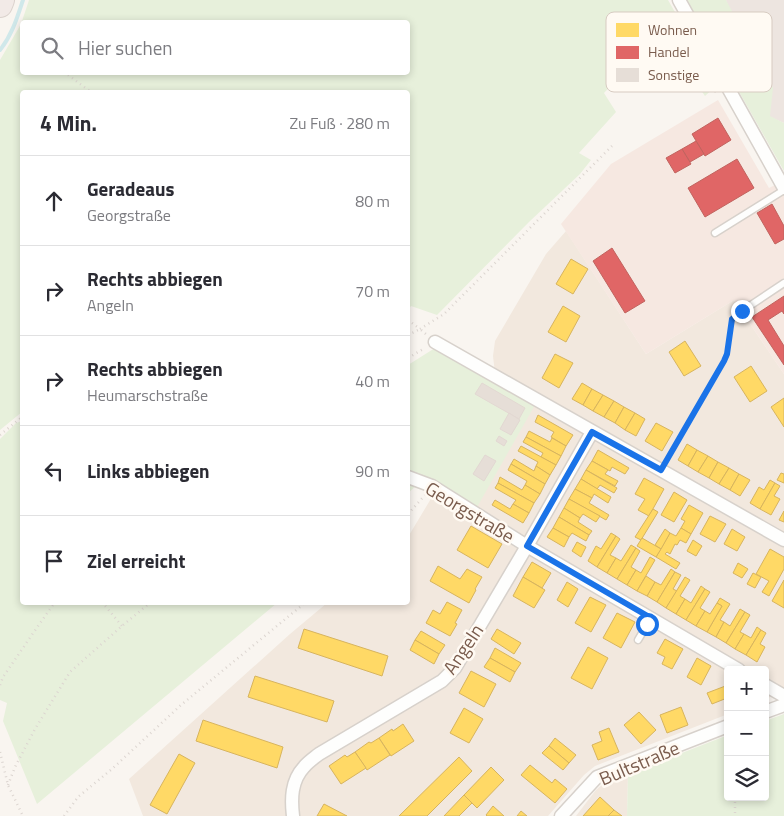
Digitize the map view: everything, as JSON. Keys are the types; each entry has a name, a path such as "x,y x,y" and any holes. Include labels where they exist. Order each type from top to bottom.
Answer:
{"highway":[{"path":"0,4 2,0"}],"street":[{"path":"679,0 686,12"},
{"path":"731,92 784,189"},
{"path":"436,342 784,540"},
{"name":"Angeln","path":"293,816 291,798 295,781 303,767 319,754 442,681 454,668 592,432"},
{"name":"Georgstraße","path":"410,478 432,486 527,546 732,666"},
{"path":"769,687 784,696"},
{"path":"768,711 784,705"},
{"name":"Bultstraße","path":"561,816 596,776 724,728"}],"lane":[{"path":"715,233 784,189"},
{"path":"742,311 784,283"},
{"path":"638,640 651,618"}],"path":[{"path":"68,75 88,90"},
{"path":"714,92 733,96"},
{"path":"410,334 444,314 612,146"},
{"path":"661,470 724,361 727,354 732,319 742,311"},
{"path":"410,322 436,342 410,357"},
{"path":"0,436 20,419"},
{"path":"410,512 432,486"},
{"path":"0,686 3,677 54,605"},
{"path":"104,605 122,626"},
{"path":"8,785 35,729 70,672 147,605"},
{"path":"64,816 78,797 181,705 302,605"},
{"path":"0,752 8,785 23,816"},
{"path":"735,801 735,816"}],"shaded area":[{"path":"726,0 784,0 784,123 770,117 761,92 772,92 772,12 731,12"},
{"path":"718,100 769,188 777,184 784,194 784,374 734,300 646,354 561,224 611,164"},
{"path":"566,231 646,354 734,300 784,374 784,692 769,698 769,666 724,666 724,716 595,766 584,775 548,816 143,816 129,779 325,605 410,605 410,534 496,382 493,356 495,341 546,254"},
{"path":"628,774 627,816 576,816 603,784"}],"green space":[{"path":"29,0 668,0 675,12 606,12 606,91 604,93 616,112 579,153 591,160 580,174 529,222 437,315 411,306 410,307 410,90 20,90 20,414 0,430 0,60 20,26 20,75 410,75 410,20 22,20"},
{"path":"687,0 726,0 732,12 694,12"},
{"path":"772,86 773,88 770,116 784,123 784,171 739,92 772,92"},
{"path":"435,348 535,405 476,509 424,479 410,491 410,364"},
{"path":"20,422 20,605 275,605 37,804 3,721 7,703 0,700 0,439 16,423"},
{"path":"784,714 784,816 627,816 628,774 724,737 724,801 769,801 769,720"}],"building: Wohnen":[{"path":"571,259 588,269 573,294 556,284"},
{"path":"563,306 580,316 566,342 548,332"},
{"path":"685,341 701,366 684,376 669,352"},
{"path":"555,354 573,363 559,388 542,378"},
{"path":"751,366 767,391 750,402 734,377"},
{"path":"582,383 592,389 583,405 572,399"},
{"path":"592,389 603,395 593,411 583,405"},
{"path":"603,395 614,401 604,417 593,411"},
{"path":"784,398 784,427 771,407"},
{"path":"614,401 624,407 615,423 604,417"},
{"path":"624,407 635,413 625,430 615,423"},
{"path":"635,413 645,419 636,436 625,430"},
{"path":"538,415 573,435 566,446 551,437 554,432 535,422"},
{"path":"656,423 673,432 662,451 645,441"},
{"path":"529,431 550,442 552,438 566,446 561,456 526,437"},
{"path":"526,437 561,456 556,465 541,457 543,453 523,442"},
{"path":"687,444 697,450 688,466 678,460"},
{"path":"521,446 556,465 550,475 536,466 538,462 518,451"},
{"path":"598,450 629,468 625,474 612,467 610,471 592,461"},
{"path":"697,450 708,456 698,472 688,466"},
{"path":"708,456 718,462 709,478 698,472"},
{"path":"514,459 534,471 536,466 550,475 545,484 511,464"},
{"path":"592,461 608,470 605,474 618,481 615,486 586,470"},
{"path":"718,462 729,468 719,484 709,478"},
{"path":"511,464 545,484 540,494 525,485 527,481 508,470"},
{"path":"729,468 739,474 730,490 719,484"},
{"path":"586,470 617,488 614,493 600,485 597,489 581,479"},
{"path":"781,473 784,474 784,483 777,480"},
{"path":"739,474 750,480 740,496 730,490"},
{"path":"500,477 522,490 525,485 540,494 534,503 498,483"},
{"path":"644,478 664,489 649,516 638,510 645,499 635,494"},
{"path":"581,479 611,497 608,503 594,494 592,498 575,489"},
{"path":"770,480 775,483 760,509 750,503 759,487 764,490"},
{"path":"498,483 534,503 529,513 513,504 516,500 495,488"},
{"path":"775,483 780,486 774,496 780,499 771,515 760,509"},
{"path":"575,489 592,498 589,503 609,515 606,520 569,499"},
{"path":"674,492 687,500 674,522 661,515"},
{"path":"569,499 600,516 596,522 583,514 580,518 564,508"},
{"path":"495,500 510,509 513,504 529,513 523,523 492,505"},
{"path":"689,505 703,513 691,534 681,528 685,521 681,519"},
{"path":"564,508 580,518 578,522 592,531 589,535 559,517"},
{"path":"653,509 658,512 641,540 635,537"},
{"path":"784,511 784,522 779,520"},
{"path":"710,516 726,524 715,542 700,534"},
{"path":"559,517 589,535 586,541 572,533 569,537 553,528"},
{"path":"471,526 502,544 488,568 457,550"},
{"path":"553,528 569,537 564,547 547,537"},
{"path":"681,528 691,534 686,543 680,540 677,545 675,544 670,554 667,552 665,554 680,563 676,569 656,557 670,533 676,536"},
{"path":"665,529 670,533 661,549 655,545"},
{"path":"732,529 745,537 737,551 724,544"},
{"path":"611,533 616,536 597,567 588,561 596,546 601,549"},
{"path":"616,536 620,539 610,555 616,558 607,573 597,567"},
{"path":"642,538 661,549 656,557 637,546"},
{"path":"693,540 702,546 696,556 687,551"},
{"path":"577,542 586,547 581,557 572,551"},
{"path":"631,545 636,548 617,579 607,573 616,558 621,561"},
{"path":"636,548 640,551 631,567 636,570 627,585 617,579"},
{"path":"770,549 784,557 784,569 769,596 762,592 769,581 756,574"},
{"path":"650,557 655,560 637,591 627,585 636,570 641,573"},
{"path":"532,562 551,573 542,588 523,577"},
{"path":"738,563 748,569 742,578 733,573"},
{"path":"438,566 460,579 467,569 482,577 469,603 430,581"},
{"path":"671,569 675,572 657,602 647,596 655,582 661,585"},
{"path":"675,572 681,575 673,589 677,591 666,608 657,602"},
{"path":"753,573 761,577 755,588 747,584"},
{"path":"646,576 655,582 647,596 637,591"},
{"path":"523,577 545,590 534,608 513,596"},
{"path":"685,577 690,580 680,596 685,599 676,614 666,608"},
{"path":"784,580 784,608 772,601"},
{"path":"567,582 578,589 568,607 557,600"},
{"path":"701,586 705,589 686,620 676,614 685,599 691,603"},
{"path":"705,589 710,592 700,608 705,611 696,626 686,620"},
{"path":"590,597 606,605 591,632 575,623"},
{"path":"720,598 730,604 720,620 724,622 716,637 707,632 722,606 717,603"},
{"path":"447,602 462,610 450,636 426,623 433,610 440,614"},
{"path":"717,603 722,606 707,632 696,626 705,611 710,614"},
{"path":"740,609 745,612 726,643 716,637 724,622 730,626"},
{"path":"745,612 750,615 740,632 744,634 735,649 726,643"},
{"path":"617,613 635,622 621,648 603,638"},
{"path":"757,627 761,630 746,655 735,649 744,634 751,638"},
{"path":"304,629 388,656 382,676 298,648"},
{"path":"497,629 521,643 514,654 491,639"},
{"path":"761,630 766,633 760,644 765,647 757,662 746,655"},
{"path":"421,631 445,645 439,654 415,640"},
{"path":"665,639 683,649 672,669 662,664 665,657 657,653"},
{"path":"415,640 439,654 434,664 410,650"},
{"path":"588,647 608,658 592,689 571,678"},
{"path":"495,648 521,663 515,672 490,658"},
{"path":"490,658 515,672 510,682 484,667"},
{"path":"697,658 711,666 701,685 687,677"},
{"path":"471,671 496,684 484,707 459,693"},
{"path":"255,676 334,701 327,722 248,697"},
{"path":"724,687 724,699 712,704 707,693"},
{"path":"681,707 688,725 667,733 660,715"},
{"path":"464,708 483,719 469,743 450,733"},
{"path":"639,712 656,730 641,744 624,725"},
{"path":"203,720 283,747 277,768 196,741"},
{"path":"403,724 414,741 391,756 379,738"},
{"path":"609,728 619,752 598,760 592,745 602,741 599,732"},
{"path":"379,738 390,755 367,770 355,752 369,742 371,743"},
{"path":"555,738 576,755 569,763 549,746"},
{"path":"549,746 569,763 563,770 542,753"},
{"path":"355,752 366,768 341,784 329,766 345,755 347,757"},
{"path":"179,754 195,763 167,814 150,805"},
{"path":"459,757 472,771 427,816 399,816"},
{"path":"530,765 552,783 555,779 567,789 555,803 521,775"},
{"path":"491,767 504,780 477,808 464,795"},
{"path":"464,795 472,803 459,816 444,816"},
{"path":"600,797 614,810 608,816 583,816"},
{"path":"324,804 347,816 317,816"},
{"path":"493,806 504,816 487,816"},
{"path":"614,810 622,816 608,816"},
{"path":"521,811 527,816 517,816"}],"building: Handel":[{"path":"718,118 731,140 705,156 692,134"},
{"path":"696,141 704,154 690,162 682,149"},
{"path":"682,149 691,164 675,173 666,158"},
{"path":"737,159 754,188 705,217 688,188"},
{"path":"772,204 784,226 784,239 775,244 757,213"},
{"path":"612,248 645,301 625,313 593,261"},
{"path":"784,296 784,314 782,311 768,320 784,346 784,365 752,317"}],"building: Sonstige":[{"path":"482,383 525,408 519,419 475,394"},
{"path":"509,413 520,420 511,435 500,429"},
{"path":"499,436 507,441 504,446 496,441"},
{"path":"485,455 496,461 484,481 473,474"}],"waterway":[{"path":"0,50 11,32 23,0"}],"route":[{"path":"647,624 651,618 527,546 592,432 661,470 724,361 727,354 732,319 742,311"}]}
